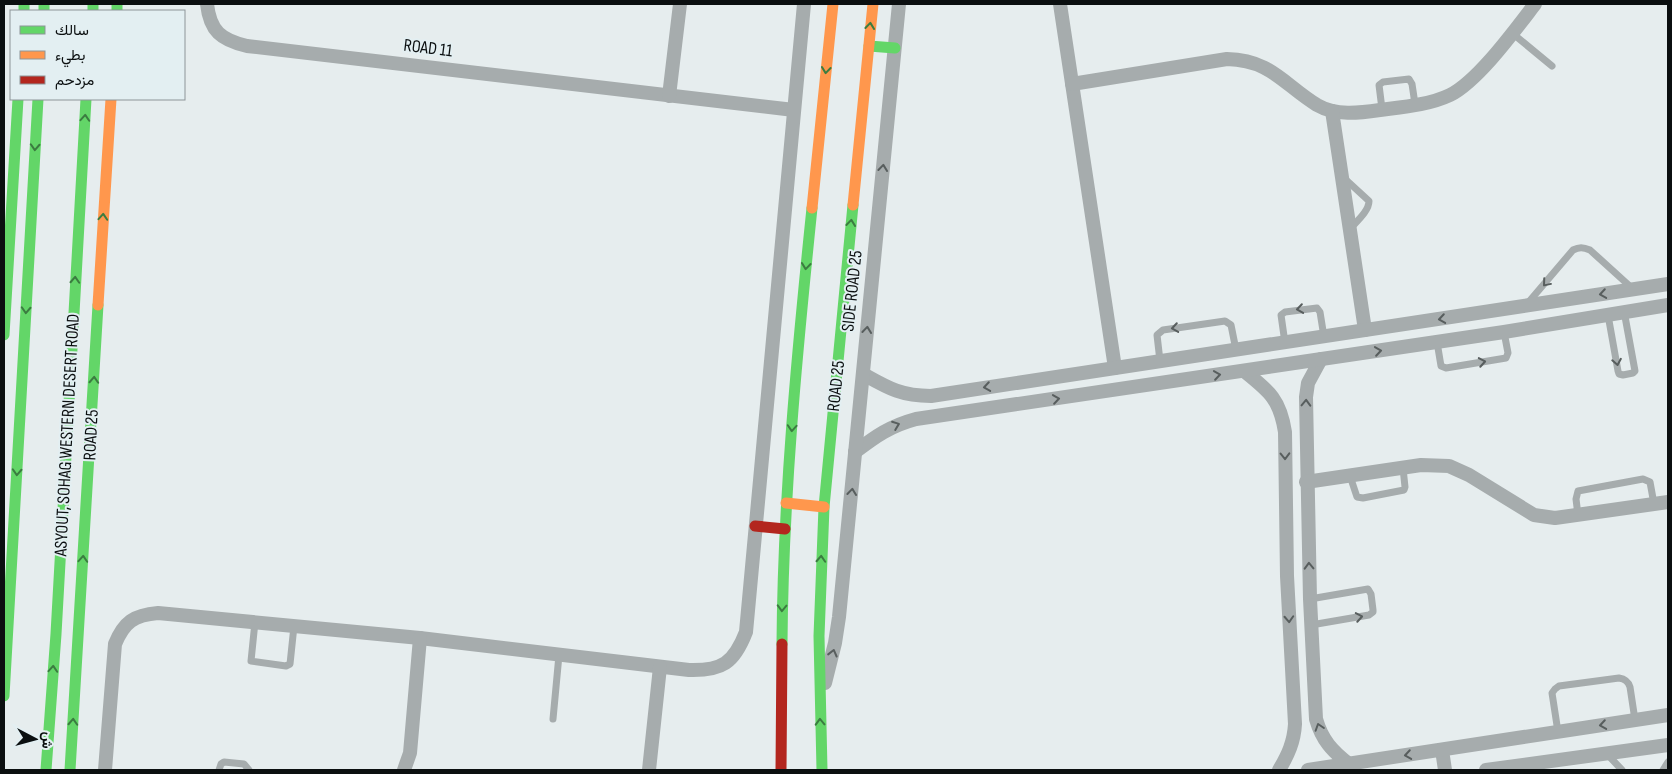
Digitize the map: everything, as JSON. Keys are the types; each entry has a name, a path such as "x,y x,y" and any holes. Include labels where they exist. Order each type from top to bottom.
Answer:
{"street":[{"name":"ROAD 11","path":"207,4 208,14 215,31 229,42 247,46 794,110"},
{"path":"669,96 680,4"},
{"path":"104,770 116,644 121,631 130,620 143,614 158,613 420,638 708,671 726,663 739,650 746,632 804,4"},
{"path":"781,770 782,624 786,503 800,324 833,4"},
{"name":"ROAD 25","path":"823,768 820,700 820,580 824,507 873,4"},
{"name":"SIDE ROAD 25","path":"820,700 838,624 899,4"},
{"path":"1060,4 1115,368"},
{"path":"1072,84 1228,59 1240,59 1266,67 1318,105 1332,111 1346,113 1382,110 1433,101 1450,95 1466,84 1512,33 1535,4"},
{"path":"868,46 895,48"},
{"path":"4,335 18,100"},
{"path":"4,696 38,100"},
{"name":"ASYOUT, SOHAG WESTERN DESERT ROAD","path":"46,770 56,634 86,100"},
{"name":"ROAD 25","path":"70,770 111,100"},
{"path":"1332,111 1365,330"},
{"path":"863,374 899,393 914,396 931,396 1668,284"},
{"path":"856,452 884,431 916,419 1504,332 1668,305"},
{"path":"1320,359 1308,383 1306,397 1306,482 1316,719 1320,732 1327,744 1349,764"},
{"path":"1244,371 1264,387 1275,400 1282,415 1285,432 1287,576 1294,737 1290,750 1279,770"},
{"path":"1306,482 1403,468 1430,465 1449,466 1469,475 1534,514 1555,518 1668,502"},
{"path":"786,503 824,507"},
{"path":"756,526 785,529"},
{"path":"404,770 410,753 420,638"},
{"path":"649,770 660,667"},
{"path":"1308,770 1668,715"},
{"path":"1486,770 1668,744"},
{"path":"1442,750 1445,770"}],"lane":[{"path":"1512,33 1552,66"},
{"path":"1382,110 1379,85 1383,82 1409,79 1412,84 1415,104"},
{"path":"1342,176 1370,201 1370,206 1350,229"},
{"path":"1526,306 1573,250 1578,247 1590,250 1633,289"},
{"path":"1285,343 1281,315 1285,312 1318,308 1324,337"},
{"path":"1608,314 1618,371 1623,376 1635,371 1624,311"},
{"path":"1160,362 1156,335 1163,330 1225,320 1232,325 1236,350"},
{"path":"1437,342 1441,366 1446,368 1506,358 1508,353 1504,332"},
{"path":"1350,476 1357,497 1363,498 1404,490 1406,487 1403,468"},
{"path":"1578,515 1576,499 1578,491 1643,479 1650,482 1654,504"},
{"path":"1310,599 1368,589 1371,594 1373,610 1369,615 1311,625"},
{"path":"254,622 251,661 286,666 290,662 294,626"},
{"path":"553,719 559,654"},
{"path":"1558,732 1552,693 1559,686 1619,678 1624,679 1630,687 1635,720"},
{"path":"1607,754 1622,770"},
{"path":"219,770 224,762 244,764 248,770"},
{"path":"1664,770 1668,762"}],"traffic: fast":[{"path":"24,4 24,10"},
{"path":"44,4 44,10"},
{"path":"93,4 93,10"},
{"path":"117,4 117,10"},
{"path":"869,46 895,48"},
{"path":"4,335 18,100"},
{"path":"4,696 38,100"},
{"path":"46,770 56,634 86,100"},
{"path":"822,770 819,636 824,507 853,205"},
{"path":"782,644 788,480 796,371 812,208"},
{"path":"70,770 98,305"}],"traffic: slow":[{"path":"812,208 833,4"},
{"path":"853,205 873,4"},
{"path":"98,305 111,100"},
{"path":"786,503 824,507"}],"traffic: jam":[{"path":"755,526 785,529"},
{"path":"781,770 782,644"}]}
